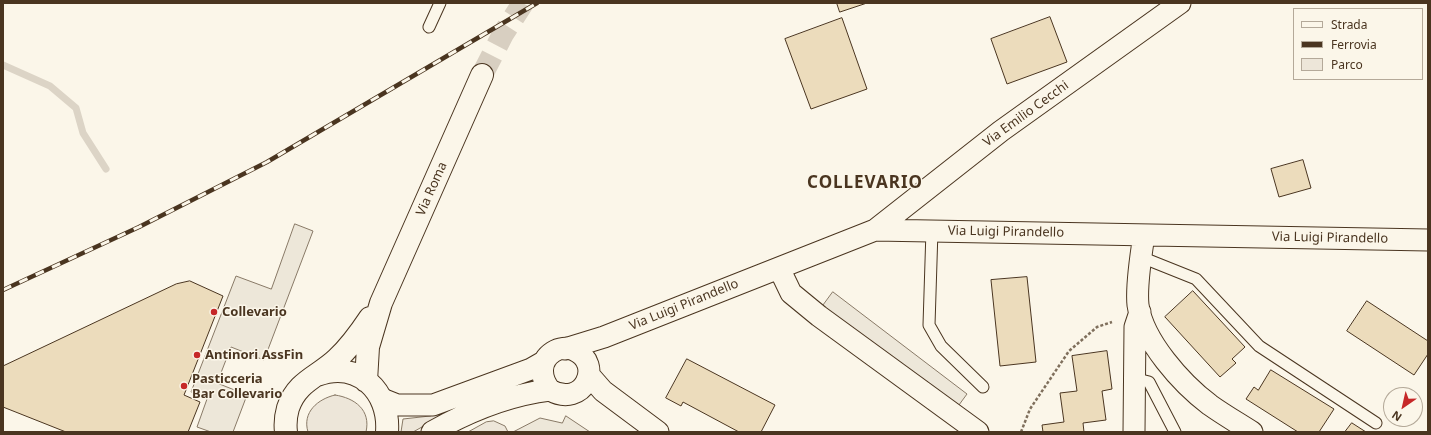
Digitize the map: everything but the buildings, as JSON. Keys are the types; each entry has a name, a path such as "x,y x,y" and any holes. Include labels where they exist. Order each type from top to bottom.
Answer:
{"main road":[{"name":"Via Roma","path":"366,380 368,347 381,302 482,75"},
{"name":"Via Roma","path":"286,431 286,415 292,396 299,387 338,359 355,341 381,302"},
{"name":"Via Roma","path":"312,377 326,372 348,372 366,380 376,389 382,399 387,413 387,432"}],"street":[{"name":"Via Emilio Cecchi","path":"875,230 1001,131 1180,3"},
{"name":"Via Luigi Pirandello","path":"564,348 604,337 875,230 1428,240"},
{"path":"1144,234 1138,303 1143,324 1153,342 1178,376 1210,405 1252,432"},
{"path":"778,268 791,293 818,316 978,432"},
{"path":"1134,432 1133,378 1135,327 1140,312"},
{"path":"573,394 583,387 592,353 604,337"},
{"path":"627,411 597,400 573,394 557,394 550,390 546,385 542,373 545,361 551,353 564,348 572,349 579,353 588,370 603,391 627,411 658,432"},
{"path":"382,399 397,405 433,406 531,369 545,361"},
{"path":"432,432 456,419 501,401 534,392 550,390"}],"lane":[{"path":"430,27 440,3"},
{"path":"932,230 929,324 941,346 984,387"},
{"path":"1141,257 1196,279 1259,346 1376,423"},
{"path":"1133,378 1149,382 1175,432"}],"path":[{"path":"1021,432 1030,409 1069,351 1097,327"}],"green space":[{"path":"483,393 413,432 401,432 403,419 430,416"},
{"path":"335,395 349,399 360,406 366,417 366,432 308,432 307,418 309,413 317,403"},
{"path":"494,421 505,426 508,432 468,432 486,422"}],"shaded area":[{"path":"295,224 313,231 264,360 231,347 217,383 247,395 233,432 211,432 197,427 207,399 191,392 236,276 271,289"},
{"path":"833,292 967,394 956,409 822,307"},
{"path":"566,416 590,432 513,432 540,418 562,423"}],"waterway":[{"path":"3,65 50,86 76,108 83,133 106,169"}],"tunnel":[{"path":"482,75 503,34 523,3"}],"railway":[{"path":"3,290 139,227 267,162 537,3"}],"place":[{"name":"Collevario","path":"214,312"},
{"name":"Antinori AssFin","path":"197,355"},
{"name":"Pasticceria Bar Collevario","path":"184,386"}],"district":[{"name":"COLLEVARIO","path":"865,183"}]}
